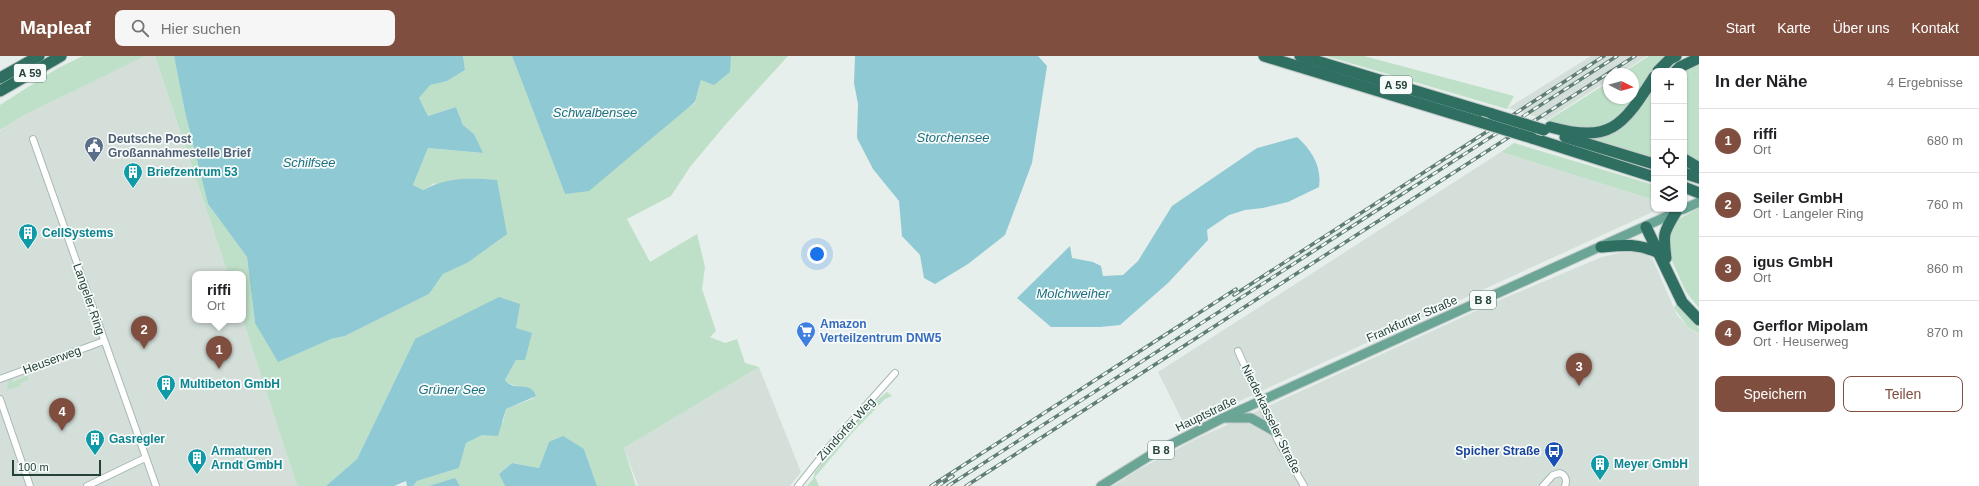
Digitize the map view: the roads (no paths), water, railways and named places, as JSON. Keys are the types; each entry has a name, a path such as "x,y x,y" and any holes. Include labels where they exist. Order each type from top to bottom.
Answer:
{"highway":[{"name":"A 59","path":"0,78 39,56"},
{"name":"A 59","path":"0,91 61,56"},
{"name":"A 59","path":"1264,56 1651,176"},
{"name":"A 59","path":"1300,56 1514,121 1577,133 1593,133 1617,125 1626,117 1651,81"},
{"path":"1661,68 1670,59 1676,56"},
{"path":"1679,68 1699,58"},
{"name":"A 59","path":"1547,128 1651,163"},
{"path":"1687,161 1699,168"},
{"path":"1687,174 1699,178"},
{"path":"1687,188 1699,192"},
{"path":"1679,212 1666,229 1663,238 1663,256 1684,295 1699,311"},
{"path":"1649,226 1682,302 1699,320"},
{"path":"1601,247 1634,245 1645,247 1663,256"}],"main road":[{"name":"Frankfurter Straße","path":"1687,207 1699,202"},
{"name":"Frankfurter Straße","path":"1260,401 1677,212"},
{"name":"Hauptstraße","path":"1100,486 1154,453 1260,401"},
{"path":"1223,418 1251,418 1274,431"}],"street":[{"name":"Langeler Ring","path":"33,139 156,486"},
{"name":"Heuserweg","path":"0,379 104,341"},
{"name":"Niederkasseler Straße","path":"1238,351 1274,431 1304,486"},
{"name":"Zündorfer Weg","path":"798,486 834,441 895,373"},
{"path":"0,399 30,486"},
{"path":"87,486 145,458"},
{"path":"1543,486 1553,475 1560,473 1564,476 1566,481 1565,486"}],"water":[{"name":"Schilfsee","path":"174,56 463,56 465,70 447,81 430,85 419,98 428,116 456,107 463,125 474,134 483,153 428,148 413,185 423,190 441,183 459,179 497,180 507,234 467,263 443,274 429,294 345,336 331,339 278,362 255,323 247,257 208,204 185,112"},
{"name":"Schwalbensee","path":"512,56 731,56 730,72 714,85 701,80 695,102 589,191 565,194"},
{"name":"Storchensee","path":"855,56 1038,56 1047,66 1032,163 1005,235 968,264 935,284 924,278 920,255 902,236 899,201 873,169 857,138 858,104 854,83"},
{"name":"Molchweiher","path":"1297,137 1307,147 1315,159 1320,180 1319,187 1288,202 1263,208 1245,210 1229,215 1207,230 1208,240 1168,283 1120,325 1100,327 1051,327 1017,298 1070,246 1072,258 1093,262 1101,266 1103,276 1123,275 1138,261 1172,206 1257,148"},
{"name":"Grüner See","path":"499,297 520,304 516,328 532,333 525,360 516,360 505,380 513,385 530,388 534,391 536,396 506,409 498,436 482,435 466,443 459,468 417,481 413,486 407,486 406,481 394,486 326,486 357,459 415,339"},
{"path":"563,436 584,449 597,486 505,486 499,474 512,463 539,468 549,442"},
{"path":"455,478 460,486 429,486"}],"railway":[{"path":"1234,295 1604,56"},
{"path":"948,486 1617,56"},
{"path":"966,486 1635,56"},
{"path":"931,486 1236,289"},
{"path":"938,486 953,476"}],"place":[{"name":"Deutsche Post Großannahmestelle Brief","path":"94,163"},
{"name":"Briefzentrum 53","path":"133,189"},
{"name":"CellSystems","path":"28,250"},
{"name":"Amazon Verteilzentrum DNW5","path":"806,348"},
{"name":"Seiler GmbH","path":"144,349"},
{"name":"riffi","path":"219,369"},
{"name":"igus GmbH","path":"1579,386"},
{"name":"Multibeton GmbH","path":"166,401"},
{"name":"Gerflor Mipolam","path":"62,431"},
{"name":"Gasregler","path":"95,456"},
{"name":"Spicher Straße","path":"1554,468"},
{"name":"Armaturen Arndt GmbH","path":"197,475"},
{"name":"Meyer GmbH","path":"1600,481"}]}
